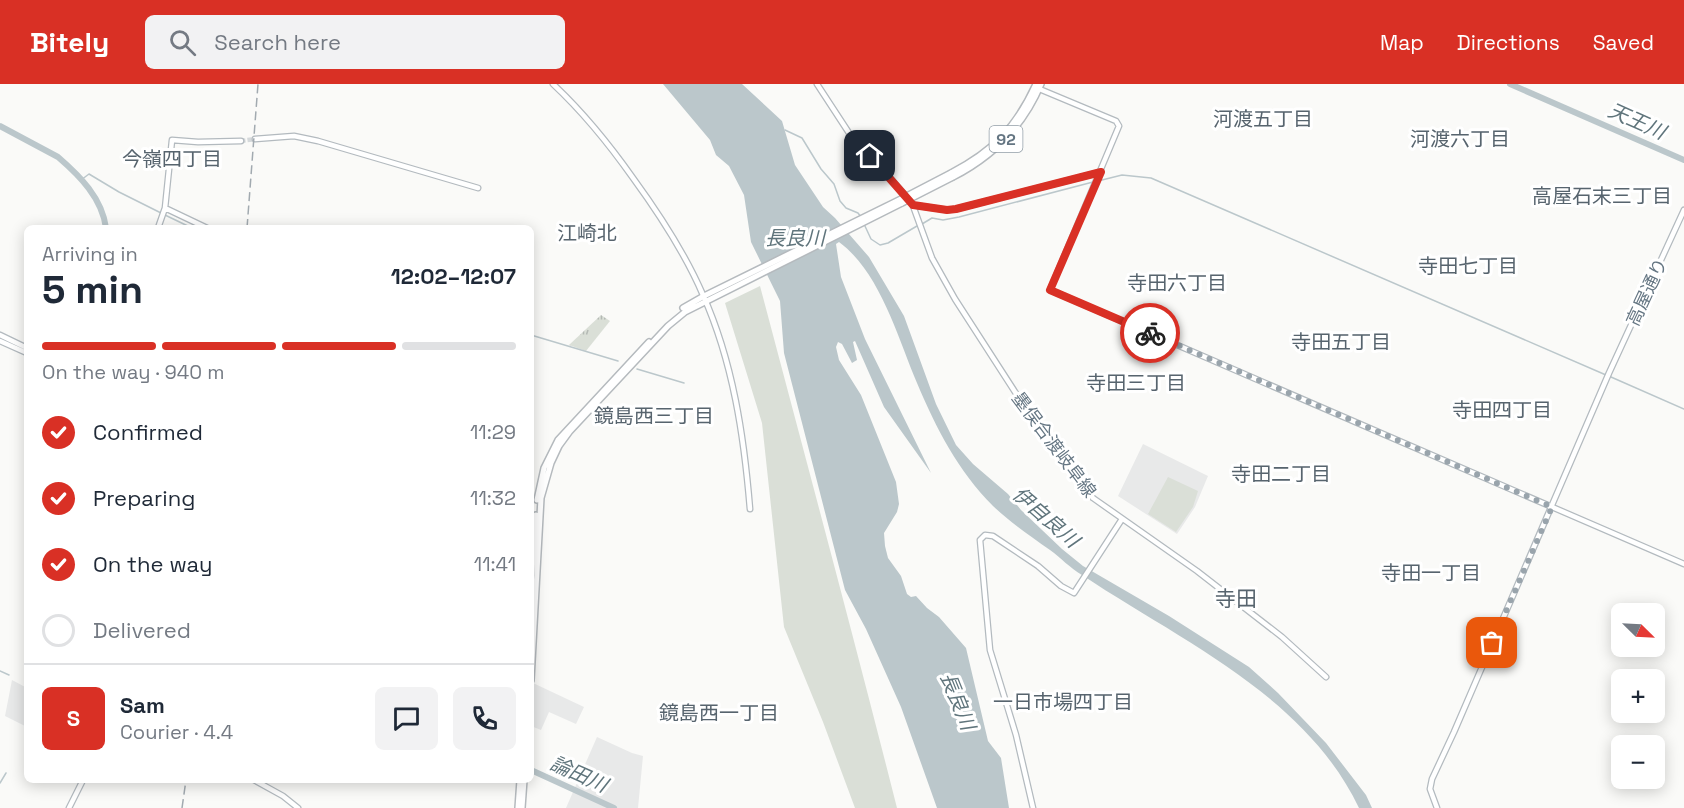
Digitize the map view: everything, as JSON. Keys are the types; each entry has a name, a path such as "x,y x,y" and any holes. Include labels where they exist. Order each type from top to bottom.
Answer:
{"main road":[{"name":"92","path":"534,551 537,497 541,476 548,458 566,429 631,363 673,316 985,159 1008,138 1028,111 1037,86"},
{"path":"520,808 522,783"}],"street":[{"path":"553,84 605,139 683,254 707,297 740,421 750,509"},
{"name":"墨俣合渡岐阜線","path":"817,84 851,136 913,205 932,258 955,299 1037,426 1093,498 1121,521 1197,571 1282,637 1326,677"},
{"name":"92","path":"1037,86 1119,123 1118,134 1098,174"},
{"path":"255,139 294,136 318,141 478,188"},
{"path":"159,225 165,208 172,140 241,141"},
{"path":"913,205 947,210 956,209 1098,174 1096,184 1050,290 1684,564"},
{"path":"165,208 201,225"},
{"name":"高屋通り","path":"1437,808 1430,789 1432,779 1608,376 1684,210"},
{"path":"0,335 24,347"},
{"path":"0,341 24,352"},
{"path":"1033,808 1016,735 990,650 980,540 985,535 993,536 1074,593 1121,521"},
{"path":"69,808 82,783"},
{"path":"259,783 283,796 298,808"}],"shaded area":[{"path":"1143,444 1208,476 1195,507 1177,534 1118,496"},
{"path":"12,680 24,686 24,726 5,716"},
{"path":"534,683 584,707 576,724 549,712 541,730 534,727"},
{"path":"597,737 643,756 638,808 566,808"}],"green space":[{"path":"760,286 897,808 855,808 784,627 762,423 725,303"},
{"path":"601,315 610,321 586,351 569,345"},
{"path":"1168,477 1198,491 1193,507 1176,532 1148,514"}],"water":[{"name":"長良川","path":"663,84 742,84 782,121 795,165 823,207 869,257 904,316 936,404 956,445 973,464 1008,494 1021,510 1083,566 1169,616 1249,667 1278,693 1326,743 1366,795 1372,808 1359,808 1336,768 1307,733 1274,702 1199,648 1078,572 1014,524 980,493 940,432 924,400 877,288 866,270 839,242 836,244 841,277 865,339 931,473 884,407 855,341 853,342 857,360 852,363 842,344 838,342 836,347 839,360 861,395 896,482 899,504 897,512 884,533 888,558 901,576 907,594 911,597 916,596 939,617 966,648 988,741 1001,758 1009,808 937,808 901,707 866,629 845,590 784,353 780,301 751,242 744,195 729,166 716,155 710,140"}],"waterway":[{"name":"天王川","path":"1510,84 1684,160"},
{"name":"論田川","path":"0,126 58,157 74,172 95,197 105,225"},
{"path":"785,130 802,138 821,169 834,184 840,201 846,208 858,213 861,217"},
{"path":"81,180 89,174 161,213"},
{"path":"1098,181 1122,175 1151,178 1606,375"},
{"path":"922,224 932,218 943,220 959,217 1093,182"},
{"path":"165,215 186,225"},
{"path":"864,224 871,239 880,245 888,243 917,226"},
{"path":"534,336 618,361"},
{"path":"637,369 684,383"},
{"path":"1611,377 1684,409"},
{"path":"0,671 9,675"},
{"name":"論田川","path":"534,771 614,808"},
{"path":"0,783 6,773"}],"tunnel":[{"path":"241,141 255,139"}],"railway":[{"path":"247,225 258,84"},
{"path":"182,808 186,783"}],"way so far":[{"path":"1150,333 1552,507 1492,643"}],"district":[{"name":"河渡五丁目","path":"1263,119"},
{"name":"河渡六丁目","path":"1460,139"},
{"name":"今嶺四丁目","path":"172,159"},
{"name":"高屋石末三丁目","path":"1602,196"},
{"name":"江崎北","path":"587,233"},
{"name":"寺田七丁目","path":"1468,266"},
{"name":"寺田六丁目","path":"1177,283"},
{"name":"寺田五丁目","path":"1341,342"},
{"name":"寺田三丁目","path":"1136,383"},
{"name":"寺田四丁目","path":"1502,410"},
{"name":"鏡島西三丁目","path":"654,416"},
{"name":"寺田二丁目","path":"1281,474"},
{"name":"寺田一丁目","path":"1431,573"},
{"name":"寺田","path":"1236,599"},
{"name":"一日市場四丁目","path":"1063,702"},
{"name":"鏡島西一丁目","path":"719,713"}],"route":[{"path":"870,156 913,205 947,210 971,206 1101,172 1050,290 1150,333"}],"water label":[{"name":"伊自良川","path":"1046,517"}]}
